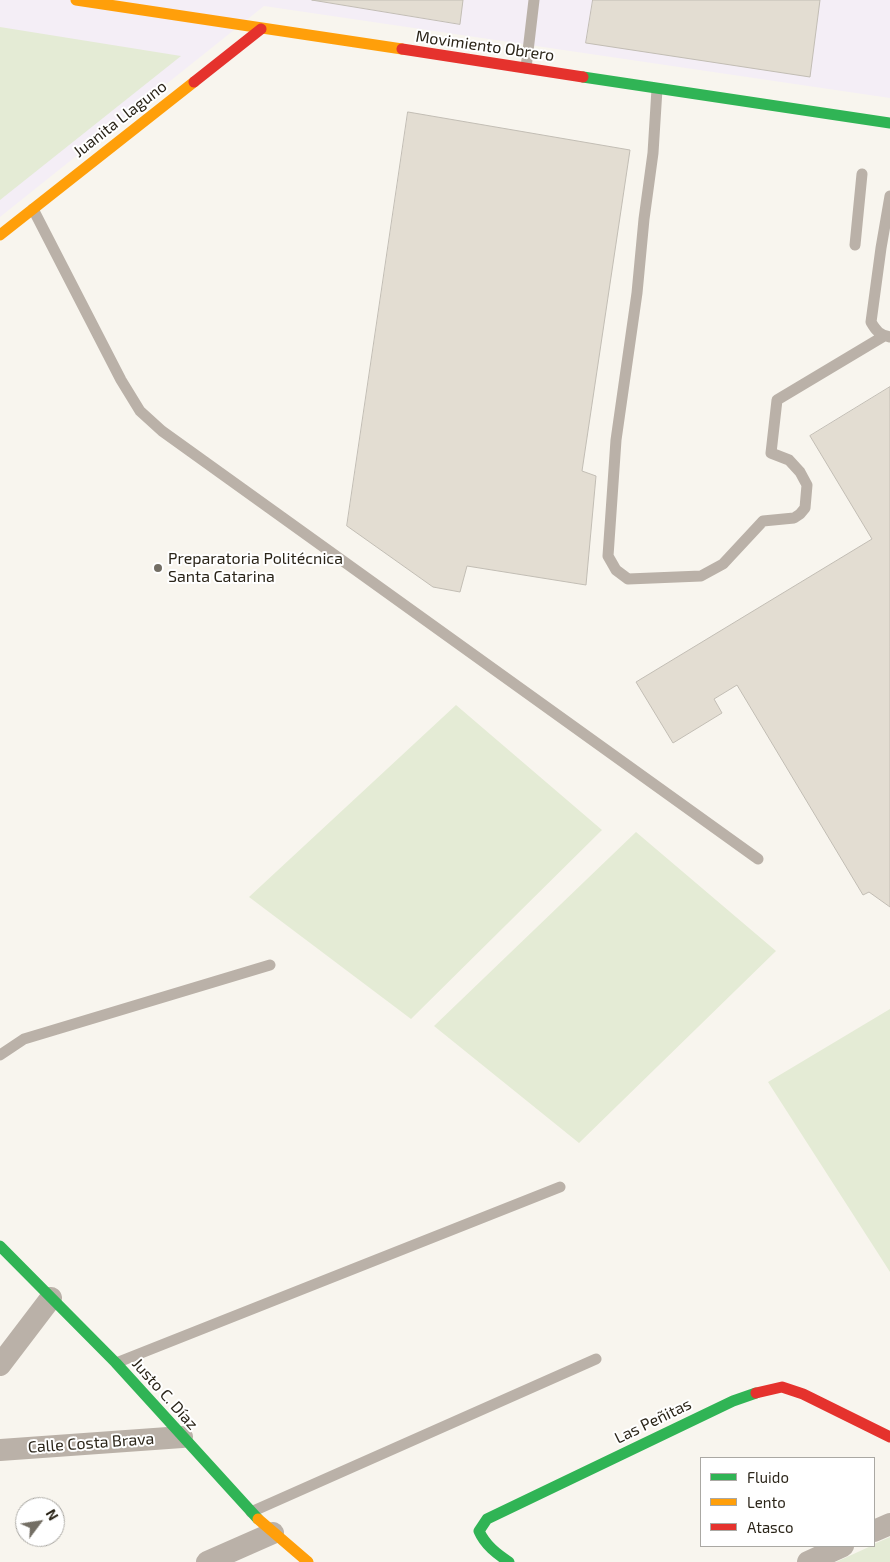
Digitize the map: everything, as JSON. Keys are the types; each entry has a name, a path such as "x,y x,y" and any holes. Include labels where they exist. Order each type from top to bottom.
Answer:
{"street":[{"name":"Movimiento Obrero","path":"76,0 890,124"},
{"name":"Juanita Llaguno","path":"0,235 261,29"},
{"name":"Justo C. Díaz","path":"0,1246 116,1363 251,1512 308,1562"},
{"path":"0,1365 50,1298"},
{"name":"Las Peñitas","path":"509,1562 484,1542 481,1537 479,1531 487,1519 733,1400 760,1391 782,1387 803,1394 868,1424 890,1437"},
{"name":"Calle Costa Brava","path":"0,1450 182,1437"},
{"path":"875,1531 890,1524"},
{"path":"207,1562 273,1533"},
{"path":"808,1562 841,1547"}],"lane":[{"path":"155,13 157,0"},
{"path":"526,68 534,0"},
{"path":"656,89 653,153 637,293 616,440 608,556 616,570 628,579 701,576 723,564 762,521 794,518 800,514 805,508 807,485 800,472 789,460 771,453 777,400 887,336"},
{"path":"855,245 862,174"},
{"path":"887,336 875,330 872,322 890,196"},
{"path":"33,209 121,380 140,411 162,431 758,859"},
{"path":"0,1055 24,1039 270,965"},
{"path":"116,1363 560,1187"},
{"path":"251,1512 596,1359"}],"shaded area":[{"path":"0,0 890,0 890,98 264,6 0,217"}],"green space":[{"path":"0,27 181,56 0,200"},
{"path":"456,705 602,830 411,1019 249,897"},
{"path":"636,832 776,951 579,1143 434,1026"},
{"path":"890,1009 890,1272 768,1082"},
{"path":"890,1537 890,1562 836,1562 869,1547 875,1547 875,1544"}],"building":[{"path":"312,0 463,0 460,24"},
{"path":"593,0 820,0 810,77 586,43"},
{"path":"408,112 630,150 582,471 596,476 586,585 467,566 460,592 433,587 347,526"},
{"path":"890,387 890,907 869,892 863,895 737,685 714,699 722,713 673,743 636,682 872,539 810,436"}],"traffic: fast":[{"path":"583,77 890,123"},
{"path":"0,1246 116,1363 258,1519"},
{"path":"509,1562 492,1549 479,1531 487,1519 733,1401 756,1393"}],"traffic: slow":[{"path":"76,0 402,49"},
{"path":"0,235 194,82"},
{"path":"258,1519 308,1562"}],"traffic: jam":[{"path":"194,82 261,29"},
{"path":"402,49 583,77"},
{"path":"756,1393 782,1387 803,1394 890,1437"}],"place":[{"name":"Preparatoria Politécnica Santa Catarina","path":"158,568"}]}
